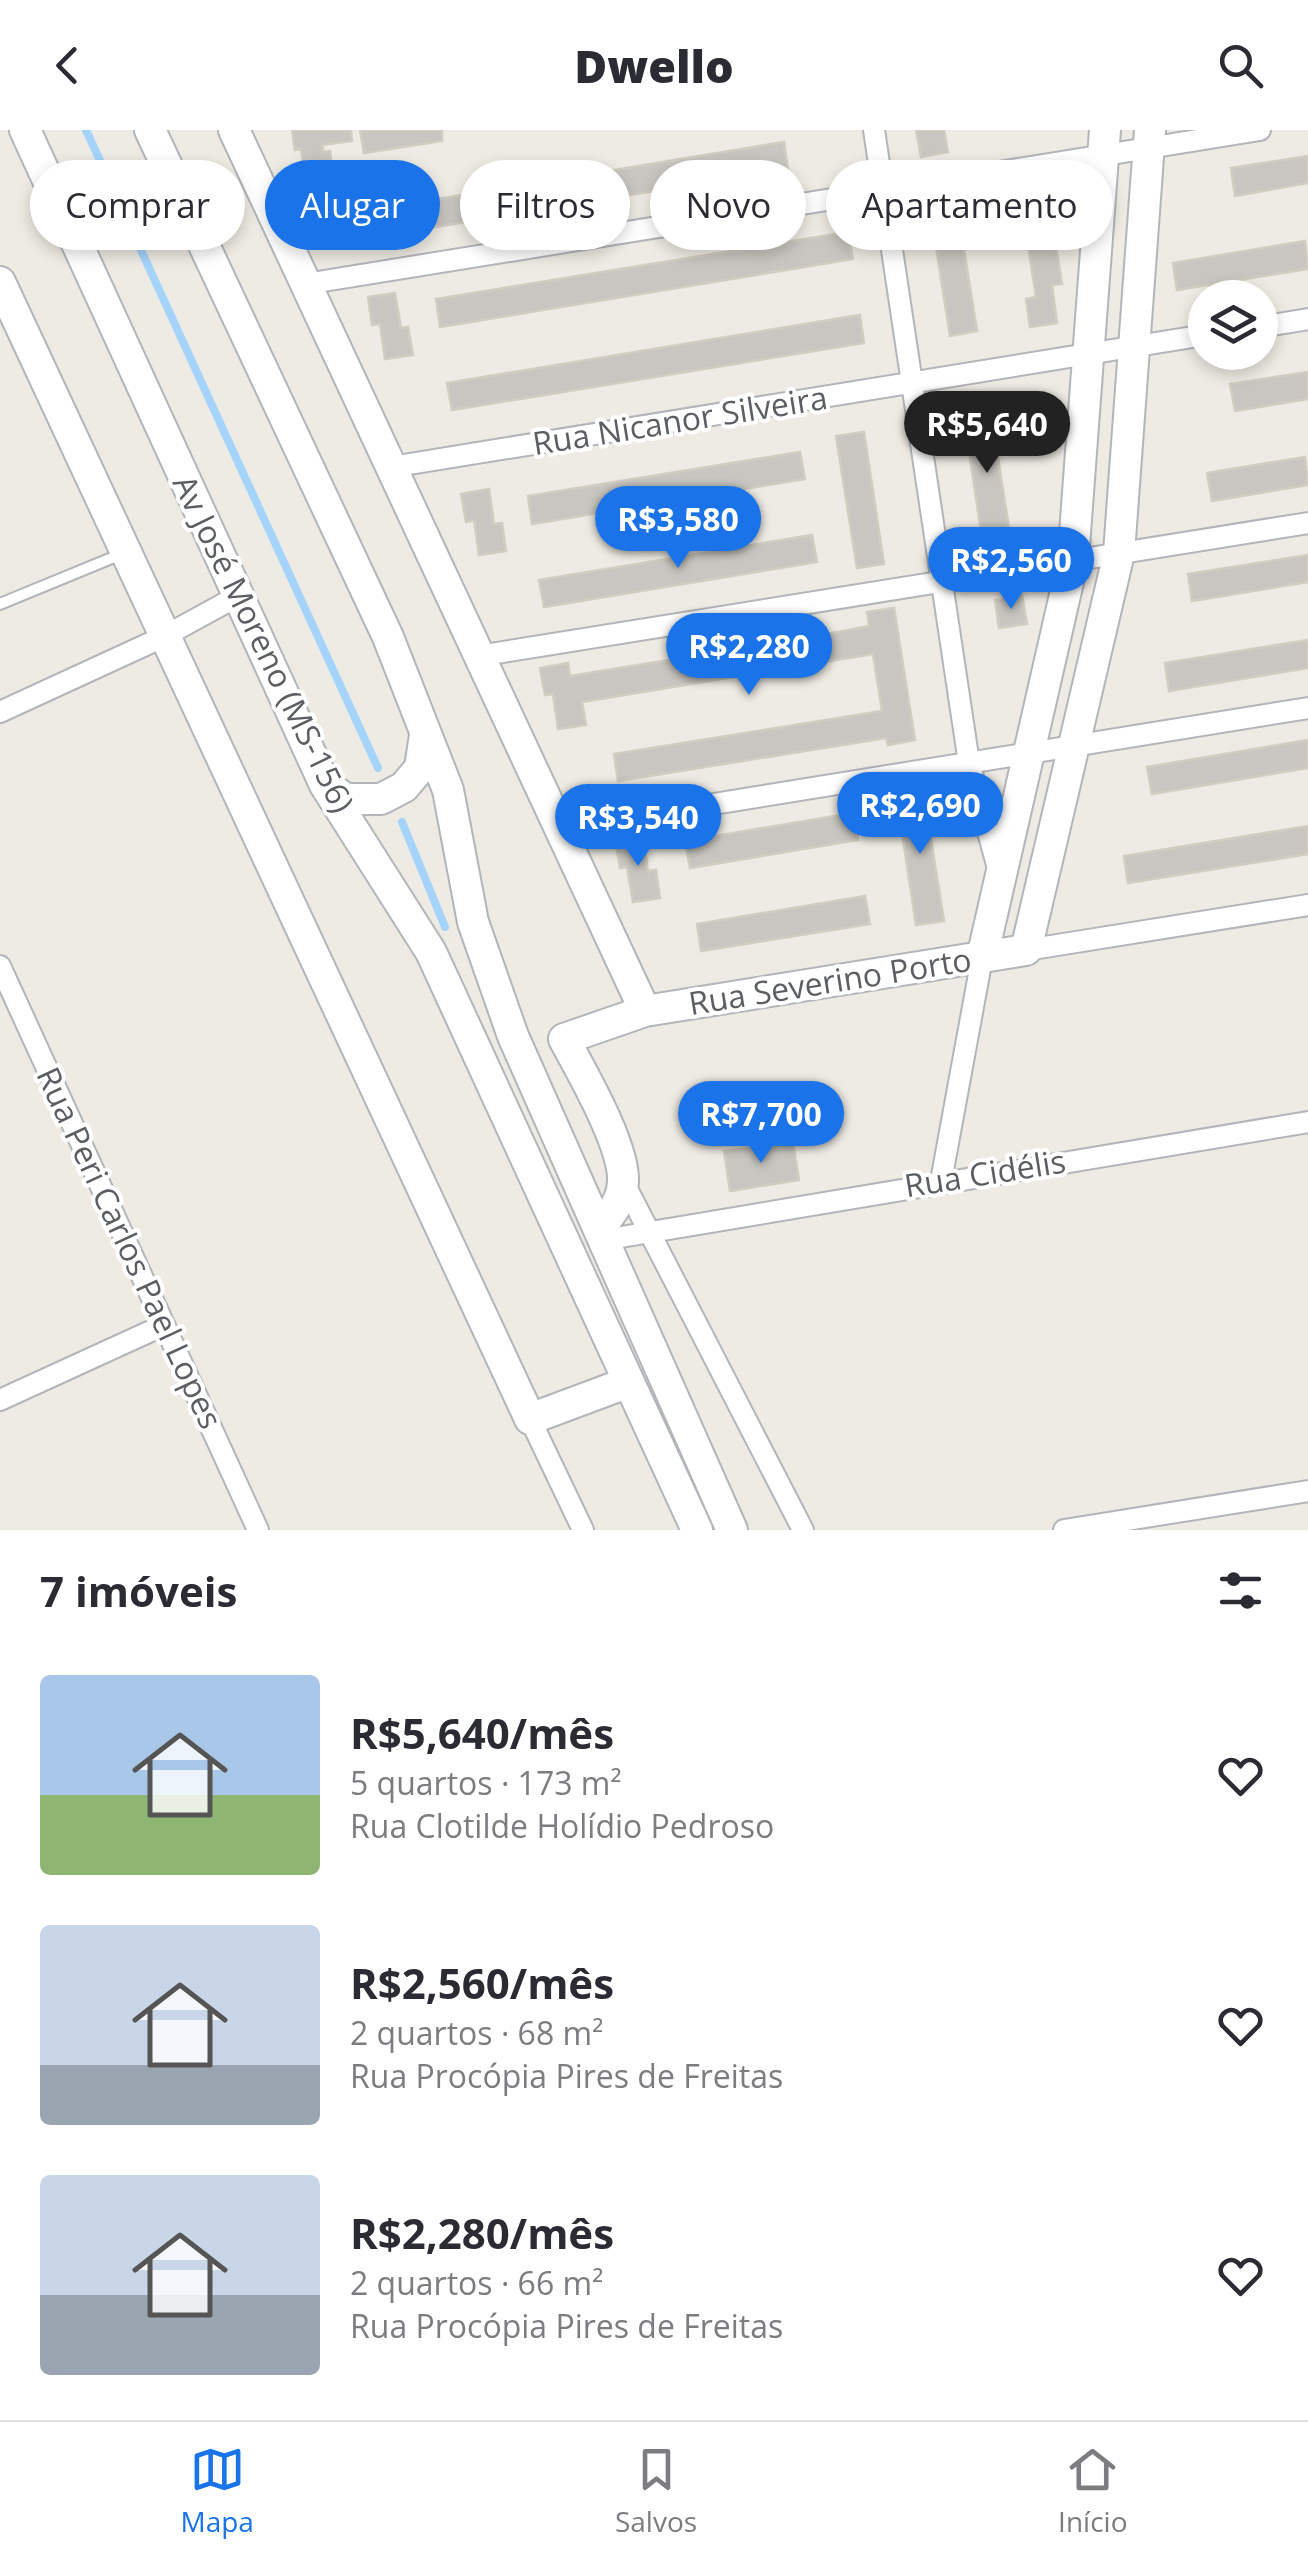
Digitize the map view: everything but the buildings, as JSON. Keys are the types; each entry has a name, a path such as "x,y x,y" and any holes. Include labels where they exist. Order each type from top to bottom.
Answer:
{"street":[{"name":"Av José Moreno (MS-156)","path":"25,130 325,785 431,952 697,1530"},
{"path":"150,130 388,637 448,790 472,922 513,1036 732,1530"},
{"path":"234,130 644,1010"},
{"path":"874,130 879,160"},
{"path":"1028,160 1104,143 1260,130"},
{"path":"1026,950 1119,553 1150,139"},
{"path":"941,1181 982,958 1073,560 1104,143"},
{"path":"305,284 826,201"},
{"path":"892,250 969,763 1001,880"},
{"path":"0,282 583,1530"},
{"path":"1278,324 1308,319"},
{"name":"Rua Nicanor Silveira","path":"391,468 1188,338"},
{"path":"478,656 1308,523"},
{"path":"0,712 163,637 236,597"},
{"path":"560,829 1308,708"},
{"path":"325,785 346,799 380,799 404,787 420,768 425,736"},
{"name":"Rua Severino Porto","path":"624,1181 619,1157 564,1038 644,1010 1308,905"},
{"name":"Rua Peri Carlos Pael Lopes","path":"0,966 258,1530"},
{"name":"Rua Cidélis","path":"601,1234 651,1232 1308,1122"},
{"path":"601,1234 618,1204 624,1181"},
{"path":"624,1181 803,1530"},
{"path":"0,1400 164,1325"},
{"path":"530,1419 629,1382"},
{"path":"1064,1530 1308,1491"}],"lane":[{"path":"0,604 124,553"}],"waterway":[{"path":"86,130 378,768"},
{"path":"402,822 445,927"}]}
